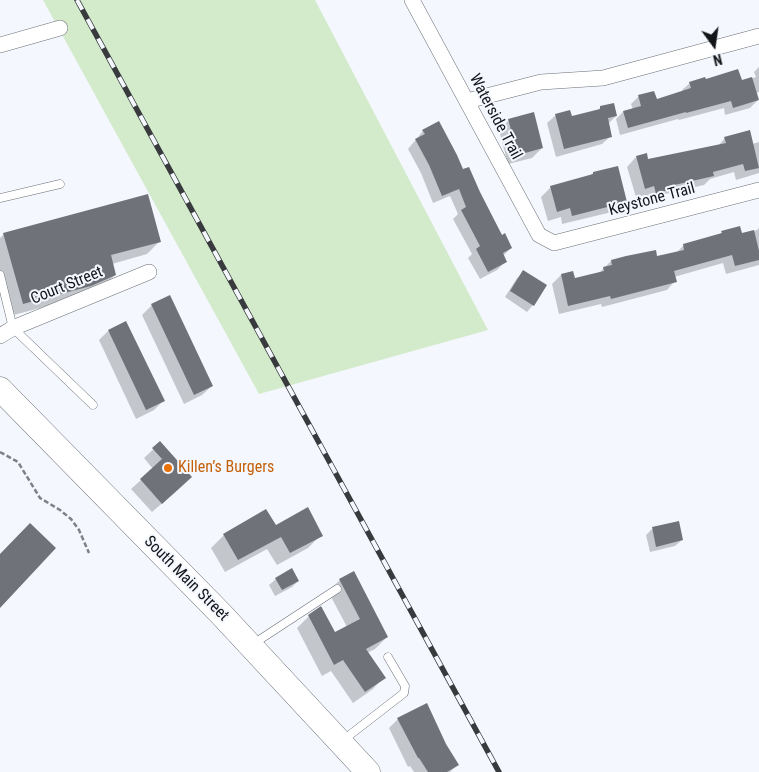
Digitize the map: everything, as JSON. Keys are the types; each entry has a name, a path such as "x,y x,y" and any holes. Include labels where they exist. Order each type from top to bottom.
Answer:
{"main road":[{"name":"South Main Street","path":"0,389 251,645 368,772"}],"street":[{"name":"Waterside Trail","path":"412,0 539,235 554,243"},
{"path":"0,45 60,28"},
{"path":"467,101 541,82 603,78 759,36"},
{"name":"Keystone Trail","path":"554,243 759,190"},
{"name":"Court Street","path":"6,332 149,272"}],"lane":[{"path":"0,198 60,184"},
{"path":"0,275 6,332 93,404"},
{"path":"251,645 337,589"},
{"path":"341,742 404,692 405,686 388,657"}],"path":[{"path":"0,452 18,462 40,498 71,519 79,530 89,553"}],"green space":[{"path":"43,0 315,0 488,330 259,394"}],"building":[{"path":"738,69 742,80 752,77 759,100 733,108 731,101 628,128 623,111 641,106 638,95 654,91 657,99 691,88 689,82"},
{"path":"614,103 617,116 608,118 612,137 564,149 555,114 570,110 572,116 600,109 600,106"},
{"path":"534,112 543,148 518,155 508,119"},
{"path":"439,121 463,169 469,167 502,235 505,233 512,248 503,253 507,262 488,272 476,249 480,246 461,210 466,207 459,189 442,196 429,165 415,139 425,134 422,130"},
{"path":"750,130 759,168 745,171 743,164 713,172 714,176 670,186 671,189 656,194 654,186 645,189 636,156 647,153 648,159 726,143 724,137"},
{"path":"618,166 627,202 572,216 570,208 557,212 550,186"},
{"path":"148,194 161,242 111,255 116,275 91,286 23,304 3,233"},
{"path":"740,226 742,233 754,230 759,260 735,266 732,255 674,271 677,282 611,299 610,296 568,306 561,274 573,271 575,278 604,271 603,267 612,265 611,260 626,256 656,250 657,256 684,250 683,244"},
{"path":"523,270 547,285 534,306 510,291"},
{"path":"170,295 213,386 194,395 151,304"},
{"path":"126,321 165,401 146,410 108,330"},
{"name":"Killen’s Burgers","path":"160,441 192,477 162,504 140,479 162,459 152,448"},
{"path":"308,507 323,536 290,553 281,537 238,560 223,534 266,509 276,525"},
{"path":"679,521 683,540 656,547 652,527"},
{"path":"30,523 56,548 0,608 0,554"},
{"path":"292,568 299,581 282,590 275,578"},
{"path":"354,571 388,637 366,649 386,678 365,692 343,660 334,665 308,615 321,606 335,632 360,619 339,579"},
{"path":"427,703 446,744 459,765 447,772 428,772 418,758 397,718"}],"railway":[{"path":"77,0 499,772"}],"place":[{"name":"Killen’s Burgers","path":"168,468"}]}
